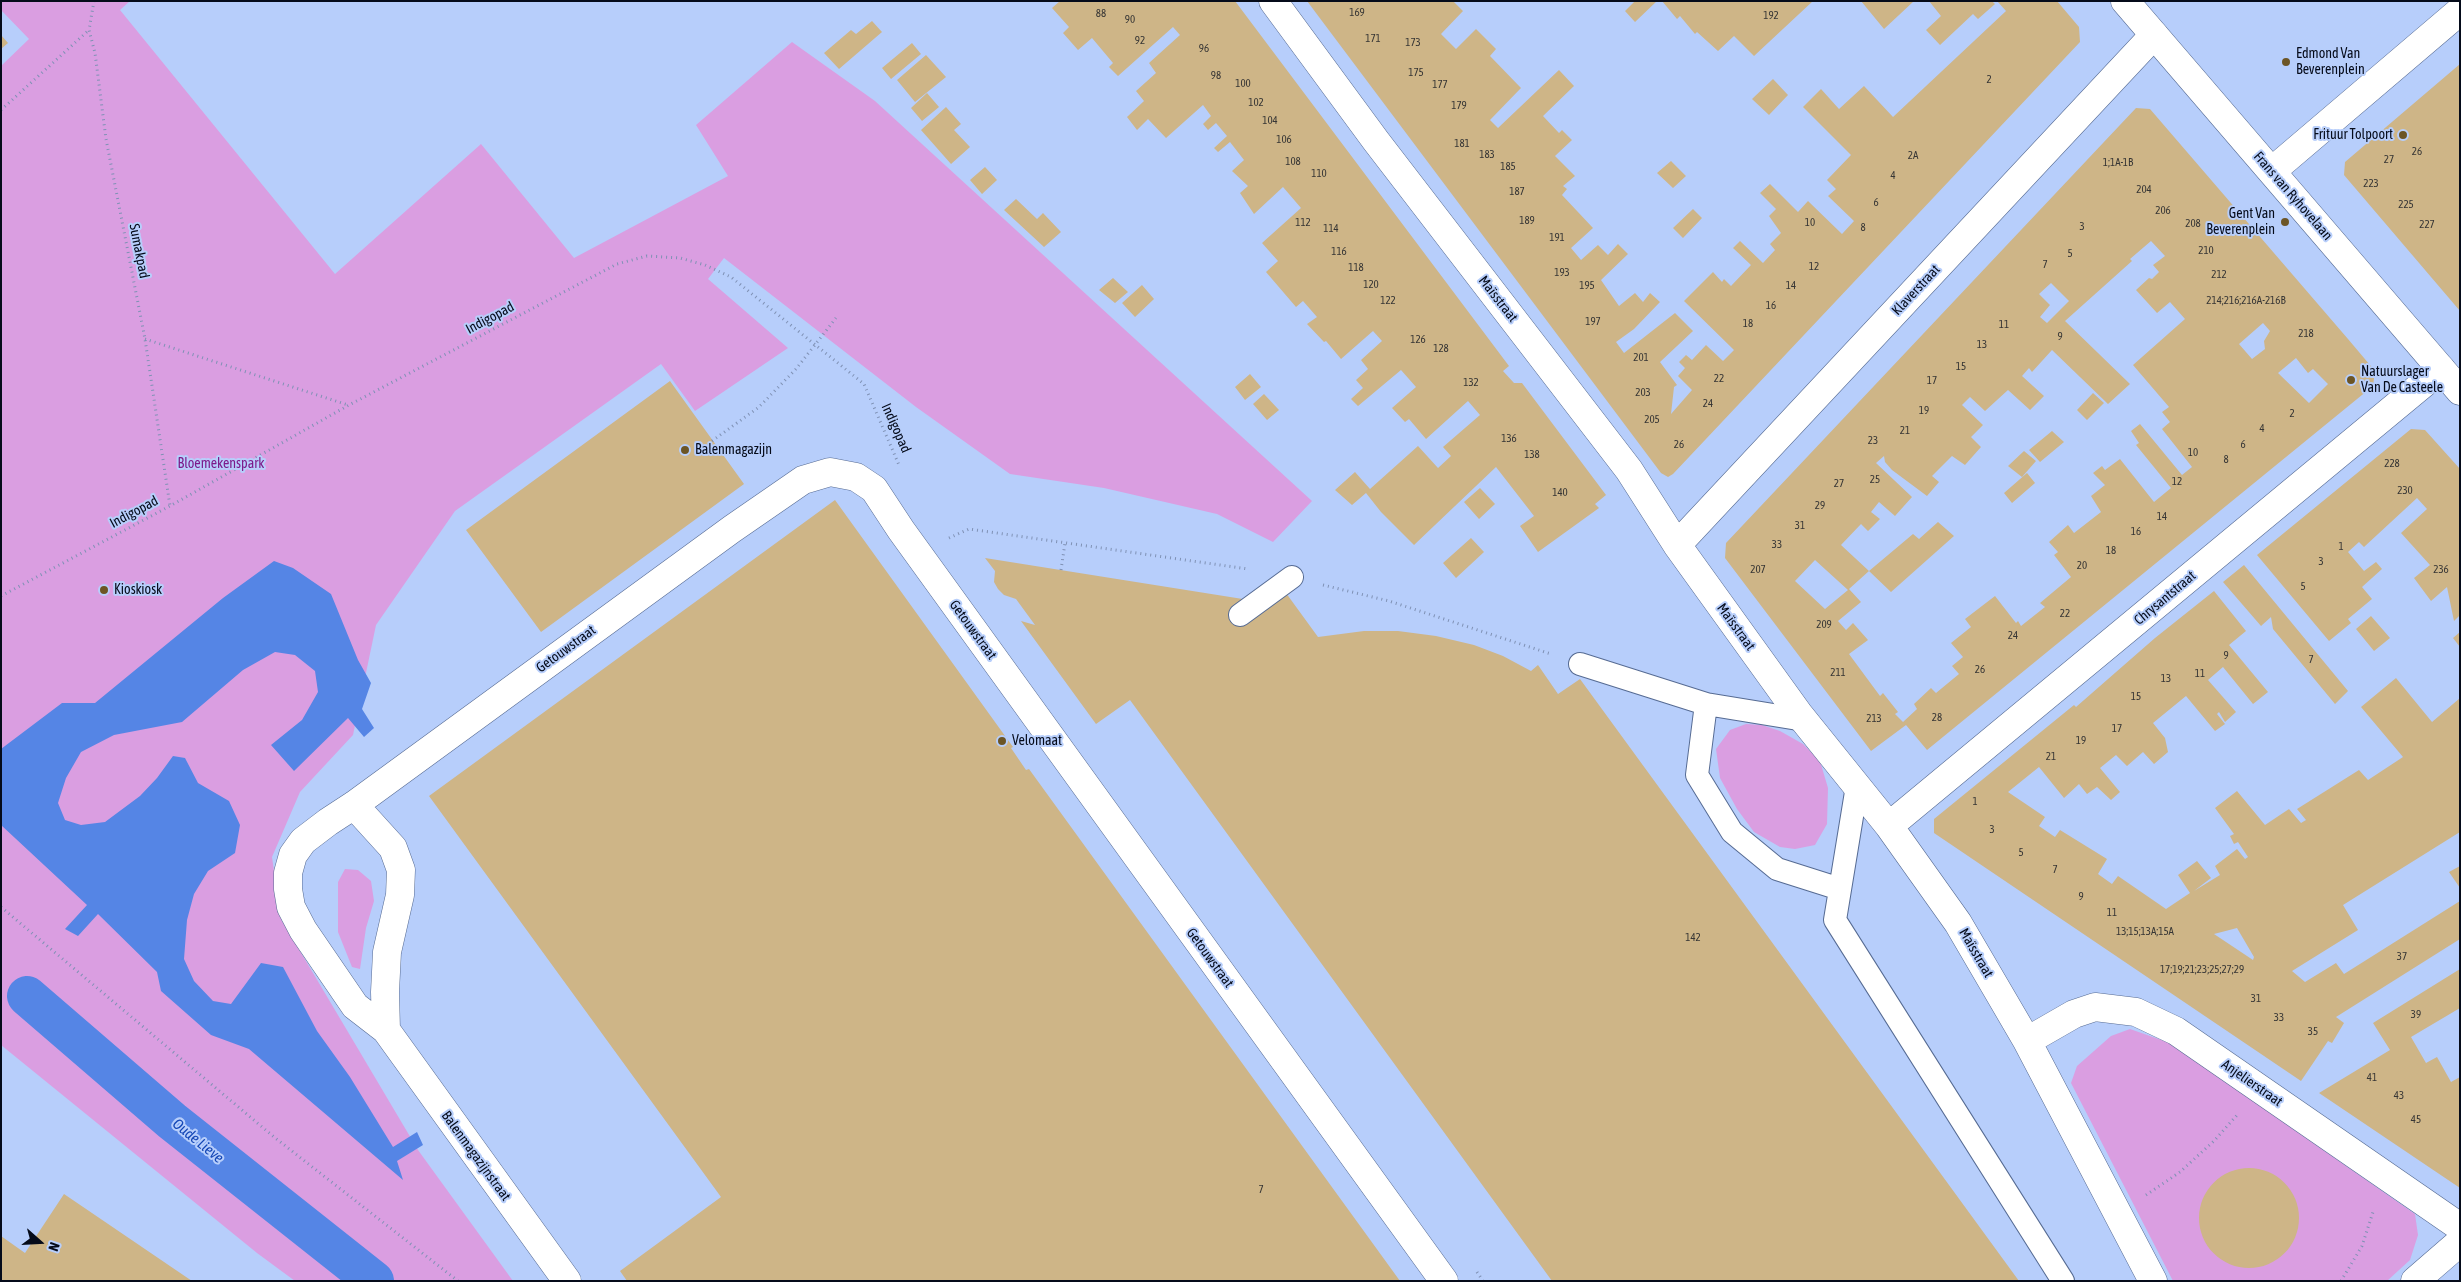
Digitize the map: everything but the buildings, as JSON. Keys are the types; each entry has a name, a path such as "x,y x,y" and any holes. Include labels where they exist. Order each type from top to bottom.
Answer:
{"street":[{"name":"Maïsstraat","path":"1273,1 1376,141 1629,470 1677,545 1804,720 1889,826 1958,922 2027,1041 2117,1209 2153,1281"},
{"name":"Frans van Ryhovelaan","path":"2125,1 2460,391"},
{"path":"2272,171 2460,11"},
{"name":"Klaverstraat","path":"1677,545 2154,35"},
{"name":"Chrysantstraat","path":"1889,826 2441,370"},
{"name":"Getouwstraat","path":"386,1030 354,1006 303,930 291,907 288,873 293,855 303,841 598,625 803,480 830,472 856,477 874,489 907,538 1444,1281"},
{"path":"354,805 393,848 401,870 400,895 387,952 384,992 386,1030"},
{"name":"Anjelierstraat","path":"2027,1041 2074,1014 2095,1007 2136,1012 2176,1031 2460,1227"},
{"name":"Balenmagazijnstraat","path":"386,1030 567,1281"},
{"path":"2415,1281 2460,1242"}],"lane":[{"path":"1240,615 1292,577"},
{"path":"1580,664 1706,704 1804,720"},
{"path":"1706,704 1697,775 1732,832 1777,869 1840,889"},
{"path":"1857,786 1835,920 2063,1281"}],"path":[{"name":"Sumakpad","path":"94,1 89,30 95,53 106,139 145,339 170,506"},
{"path":"1,110 89,30"},
{"name":"Indigopad","path":"1,596 170,506 349,405 617,264 647,256 680,258 705,265 731,277 864,384 900,466"},
{"path":"712,440 759,407 796,369 836,318"},
{"path":"145,339 349,405"},
{"path":"1061,570 1065,543"},
{"path":"1,907 274,1137 458,1281"},
{"path":"2117,1209 2153,1191 2180,1172 2214,1141 2242,1110 2256,1086"},
{"path":"2341,1281 2362,1246 2374,1211 2374,1168"}],"green space":[{"name":"Bloemekenspark","path":"1,1 130,1 120,10 335,274 481,144 574,258 728,176 696,125 792,42 875,101 1312,501 1273,542 1217,514 1104,488 1010,474 916,407 724,258 708,279 788,348 695,411 661,364 455,511 376,625 353,735 300,792 272,857 281,919 418,1150 513,1281 295,1281 257,1253 1,1045 1,66 29,39 1,10"},
{"path":"1746,724 1762,725 1780,731 1803,744 1820,761 1828,788 1827,824 1815,845 1795,849 1780,847 1754,832 1737,809 1720,778 1716,749 1730,730"},
{"path":"345,869 358,870 371,881 374,901 366,928 360,969 352,967 338,932 338,882"},
{"path":"2130,1029 2170,1043 2415,1214 2418,1235 2410,1260 2387,1281 2173,1281 2071,1083 2077,1066 2111,1036"}],"water":[{"path":"274,561 293,568 331,594 358,660 371,683 362,709 374,728 364,737 348,718 294,771 271,745 302,720 318,692 315,671 295,655 275,652 243,670 182,722 114,735 81,752 66,778 58,803 65,820 81,825 105,822 140,796 157,778 173,756 185,758 198,783 229,801 240,825 235,853 208,871 194,894 187,920 184,959 194,981 213,1001 231,1004 261,963 283,967 317,1031 350,1077 393,1147 417,1132 423,1145 397,1161 403,1180 249,1049 211,1035 161,991 157,972 98,914 78,936 65,929 87,905 1,825 1,749 62,703 95,703 223,598"}],"waterway":[{"name":"Oude Lieve","path":"27,996 172,1121 374,1281"}],"place":[{"name":"Edmond Van Beverenplein","path":"2286,62"},
{"name":"Frituur Tolpoort","path":"2403,135"},
{"name":"Gent Van Beverenplein","path":"2285,222"},
{"name":"Natuurslager Van De Casteele","path":"2351,380"},
{"name":"Balenmagazijn","path":"685,450"},
{"name":"Kioskiosk","path":"104,590"},
{"name":"Velomaat","path":"1002,741"}]}
